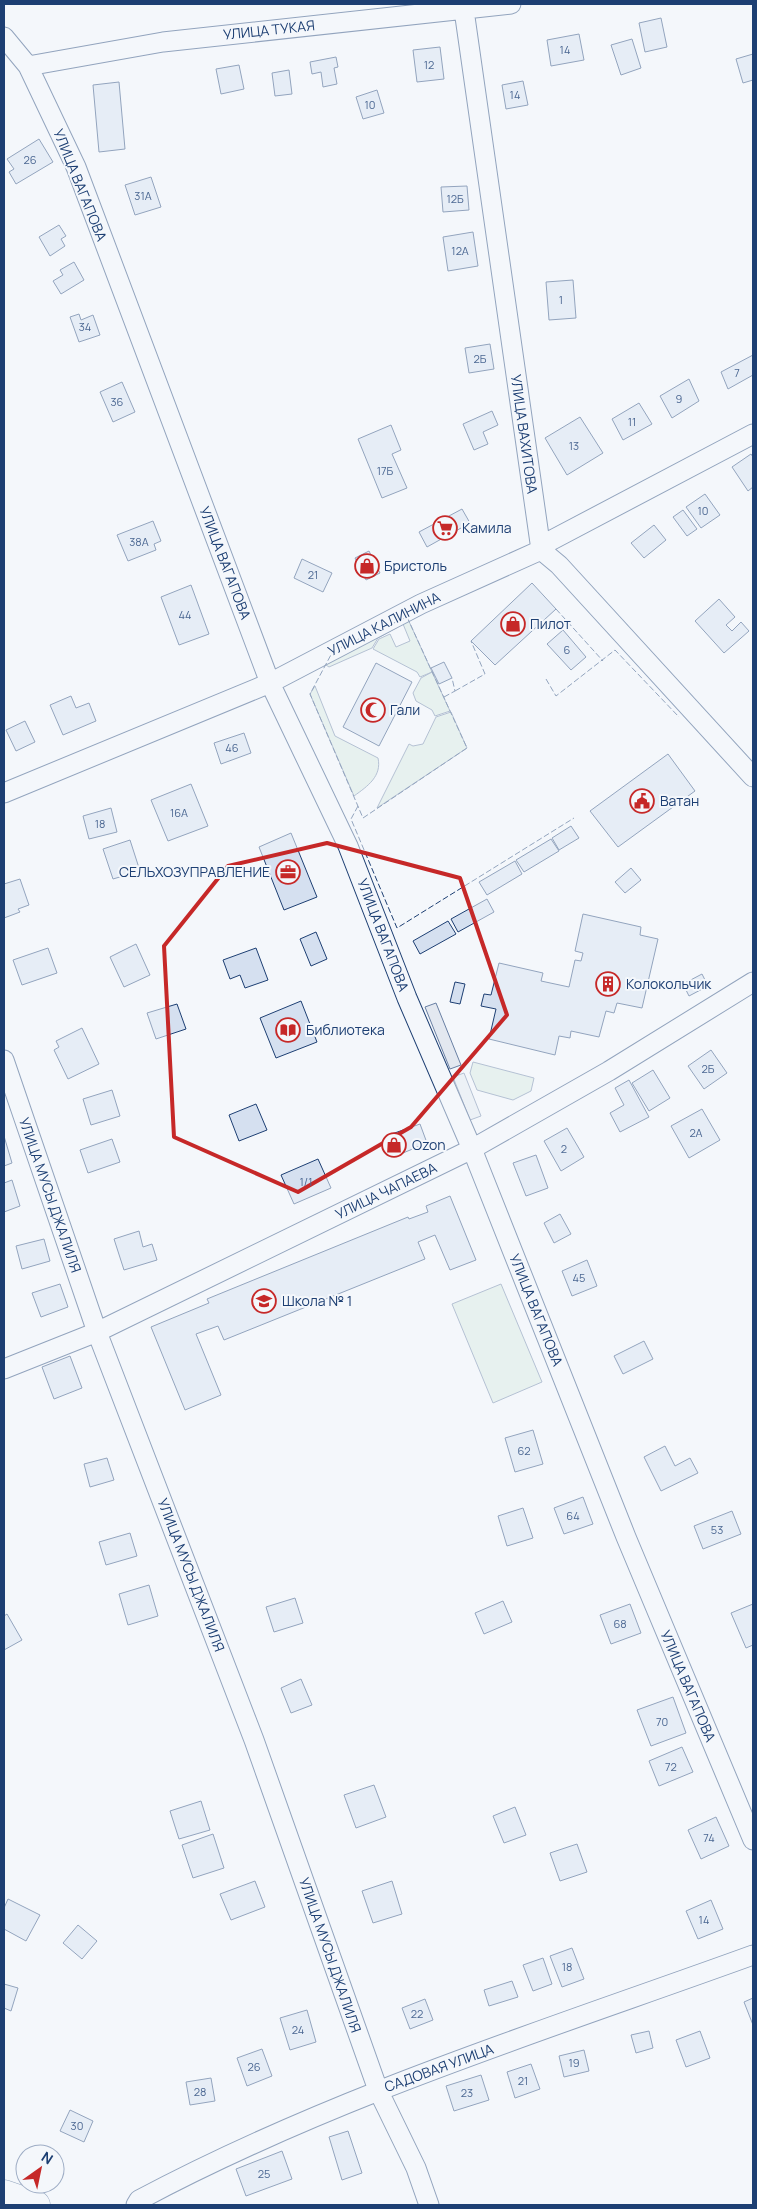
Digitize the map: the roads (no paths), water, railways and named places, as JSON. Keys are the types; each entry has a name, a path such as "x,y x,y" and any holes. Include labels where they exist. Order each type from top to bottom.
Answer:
{"street":[{"name":"УЛИЦА ТУКАЯ","path":"28,66 163,42 512,4"},
{"name":"УЛИЦА ВАХИТОВА","path":"464,10 541,550"},
{"name":"УЛИЦА ВАГАПОВА","path":"4,37 28,66 76,167 270,683 336,816 407,998 472,1149 626,1536 753,1840"},
{"name":"УЛИЦА КАЛИНИНА","path":"4,794 270,683 421,604 541,550 550,541 753,434"},
{"path":"541,550 560,565 753,777"},
{"name":"УЛИЦА ЧАПАЕВА","path":"4,1369 97,1332 472,1149 608,1071 753,982"},
{"name":"УЛИЦА МУСЫ ДЖАЛИЛЯ","path":"4,1060 97,1332 254,1740 378,2090 416,2168 428,2205"},
{"name":"САДОВАЯ УЛИЦА","path":"136,2205 138,2200 183,2176 378,2090 753,1955"}],"place":[{"name":"Камила","path":"445,528"},
{"name":"Бристоль","path":"367,566"},
{"name":"Пилот","path":"513,624"},
{"name":"Гали","path":"373,710"},
{"name":"Ватан","path":"642,801"},
{"name":"СЕЛЬХОЗУПРАВЛЕНИЕ","path":"288,872"},
{"name":"Колокольчик","path":"608,984"},
{"name":"Библиотека","path":"288,1030"},
{"name":"Ozon","path":"394,1145"},
{"name":"Школа № 1","path":"264,1301"}]}
